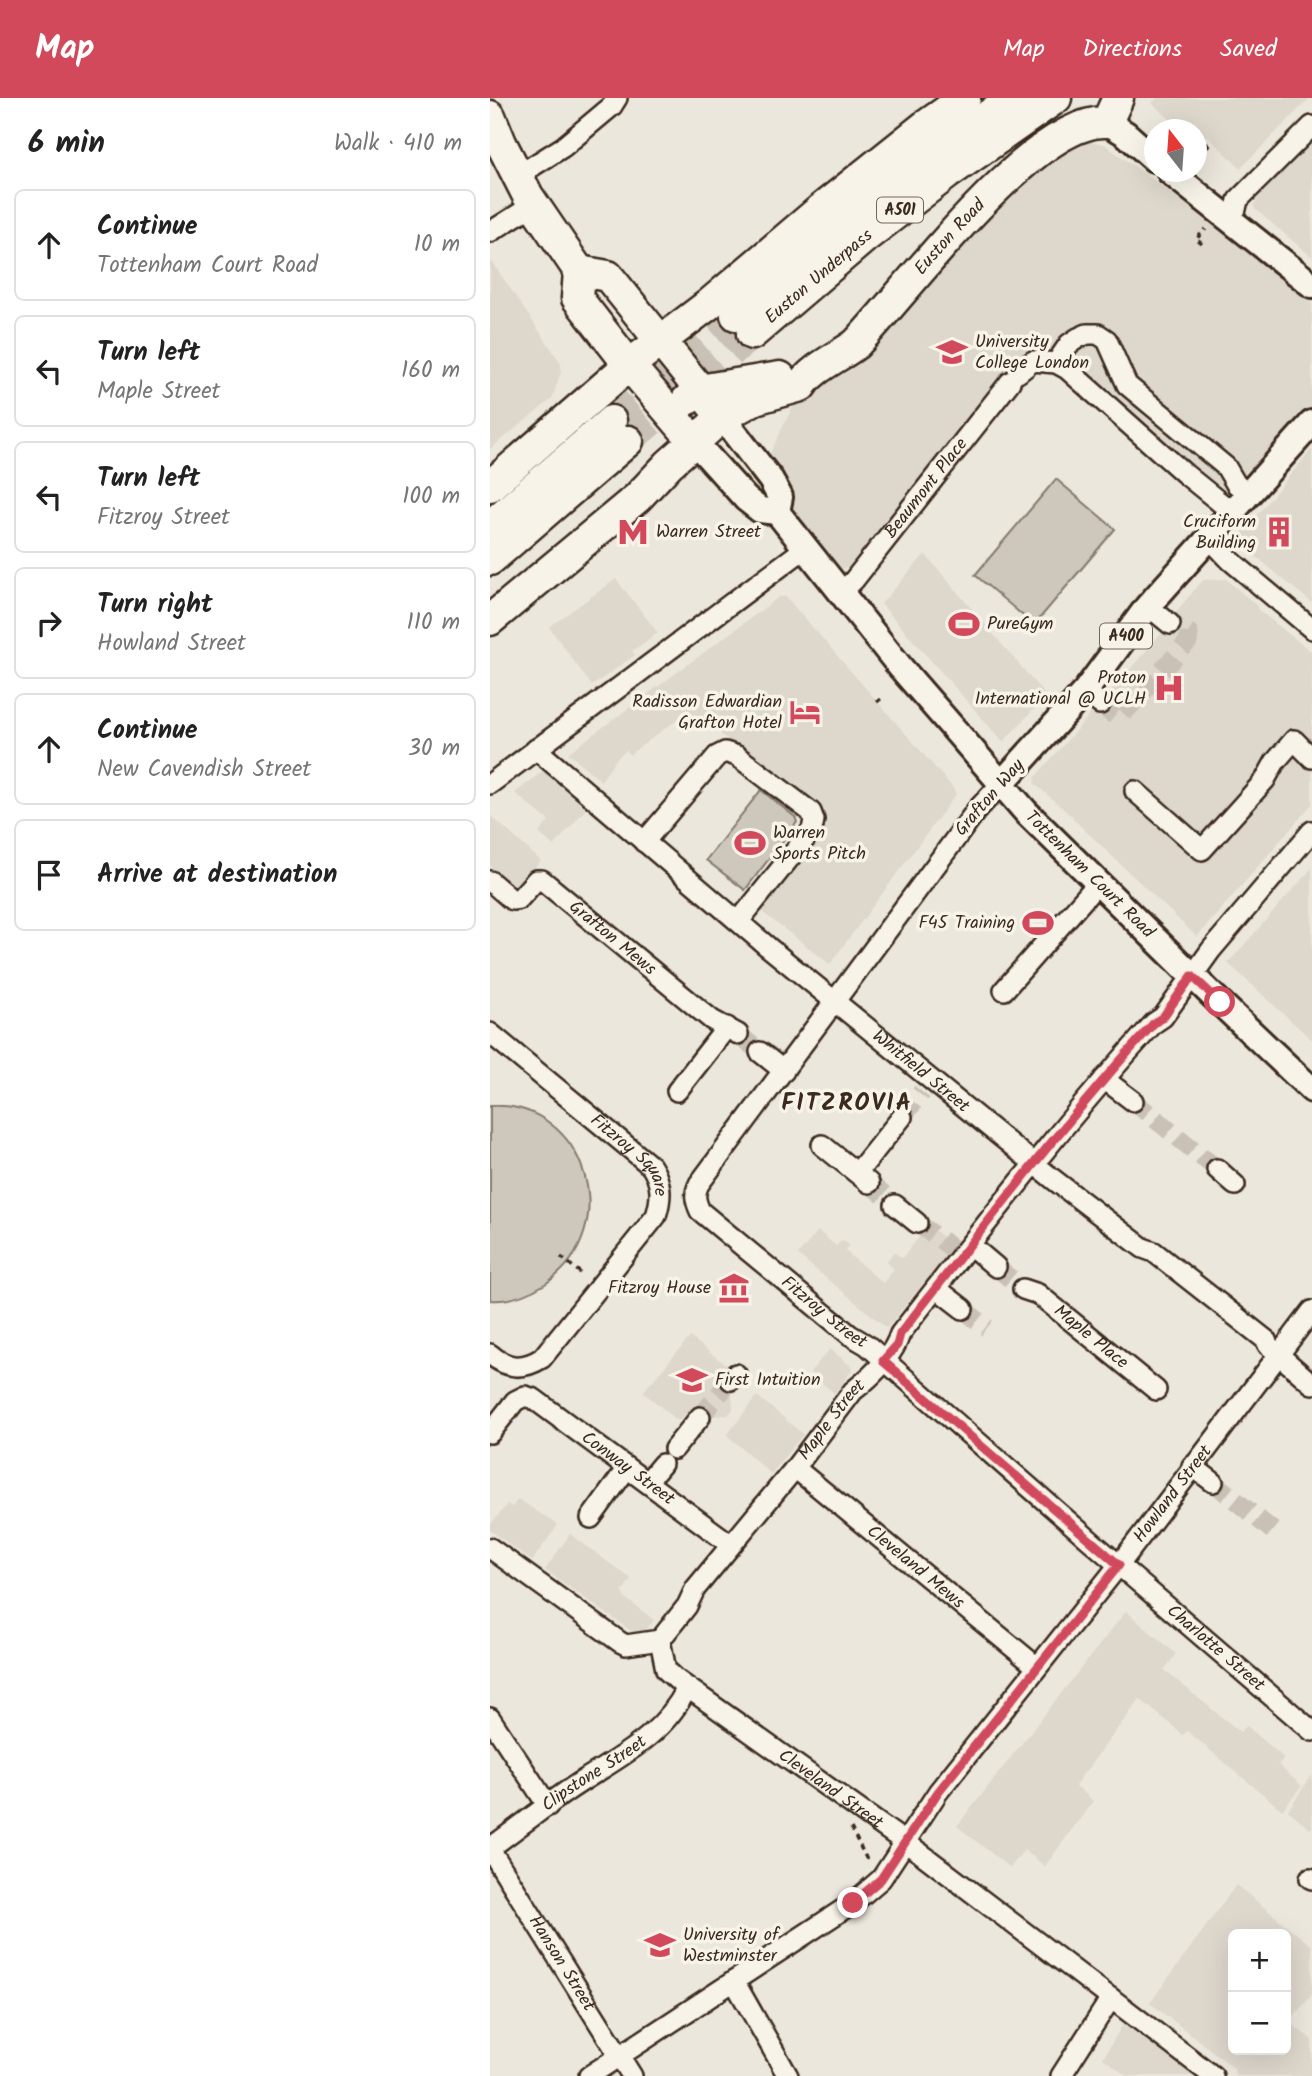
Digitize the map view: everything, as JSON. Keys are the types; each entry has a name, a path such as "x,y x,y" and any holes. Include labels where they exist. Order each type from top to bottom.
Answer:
{"highway":[{"path":"490,486 629,366 821,209 925,126 965,98"},
{"name":"Euston Underpass","path":"1012,98 848,218 744,324 1056,98"},
{"name":"Euston Road","path":"490,620 637,498 722,417 755,399 801,386 807,375 856,344 947,240 1000,185 1064,134 1112,110"},
{"path":"490,116 533,205 579,271 577,298 629,366 694,442"},
{"path":"579,271 608,276 722,417"},
{"name":"Euston Road","path":"699,390 795,373 807,375"},
{"path":"670,415 699,390"},
{"path":"490,526 619,431 490,560"}],"main road":[{"path":"1112,110 1126,134 1144,150"},
{"path":"1182,182 1312,285"},
{"name":"Tottenham Court Road","path":"722,417 771,480 780,496 777,512 804,549 901,668 1001,784 1192,976 1312,1090"},
{"name":"Grafton Way","path":"1001,784 1093,697 1148,606 1312,423"},
{"path":"694,442 746,499 760,510 777,512"}],"street":[{"path":"517,176 563,147 612,106 617,98"},
{"path":"1228,219 1236,209 1238,200 1312,126"},
{"path":"490,232 533,205"},
{"path":"1087,334 1098,334 1107,340 1127,384 1226,467 1236,484 1240,503 1185,474 1067,369 1056,363 1069,344 1087,334"},
{"name":"Beaumont Place","path":"841,593 1014,377 1033,361 1056,363"},
{"path":"1209,538 1230,560 1312,629"},
{"path":"490,784 804,549"},
{"path":"1148,606 1170,624"},
{"path":"1135,791 1202,850 1265,780 1275,762 1294,740 1312,758"},
{"name":"Whitfield Street","path":"536,749 834,1000 925,1085 1033,1163 1143,1248 1154,1252 1266,1340 1278,1355 1312,1384"},
{"path":"644,842 717,757 725,752 737,756 811,812 814,820 812,830 739,921"},
{"name":"Grafton Way","path":"695,1195 699,1184 834,1000 976,811 1001,784"},
{"name":"Maple Street","path":"660,1640 730,1544 794,1468 853,1391 897,1345 900,1334 961,1250 1104,1079 1154,1023 1163,1017 1211,950 1312,831"},
{"name":"Grafton Mews","path":"490,881 512,900 519,899 536,880 542,880 712,1020 732,1031 677,1091"},
{"path":"1004,990 1098,883"},
{"name":"Fitzroy Square","path":"490,1034 651,1166 659,1178 661,1192 656,1216 542,1358 522,1367 509,1366 490,1354"},
{"path":"760,1052 784,1071"},
{"path":"1104,1079 1133,1101"},
{"path":"822,1145 863,1178 902,1117"},
{"path":"1216,1169 1235,1185"},
{"name":"Fitzroy Street","path":"695,1195 700,1211 850,1335 867,1345 1119,1565"},
{"path":"895,1205 917,1223"},
{"path":"961,1250 996,1267"},
{"path":"936,1288 963,1309"},
{"name":"Maple Place","path":"1023,1289 1038,1294 1156,1390"},
{"name":"Howland Street","path":"589,2076 863,1896 881,1879 938,1792 1119,1565 1312,1311"},
{"name":"Conway Street","path":"490,1433 515,1401 525,1396 534,1399 730,1544"},
{"path":"674,1448 700,1416"},
{"path":"647,1482 662,1464"},
{"path":"1192,1466 1213,1482"},
{"path":"590,1518 627,1468"},
{"name":"Cleveland Mews","path":"794,1468 1037,1667"},
{"path":"490,1548 620,1642 626,1645 660,1640"},
{"name":"Charlotte Street","path":"1119,1565 1312,1731"},
{"name":"Cleveland Street","path":"660,1640 666,1670 687,1688 906,1843 1213,2076"},
{"name":"Clipstone Street","path":"490,1849 555,1799 610,1766 648,1738 674,1709 687,1688"},
{"path":"491,1721 548,1806"},
{"name":"Hanson Street","path":"490,1849 632,2076"},
{"path":"734,1981 788,2076"},
{"path":"1061,2076 1111,1998"}],"path":[{"path":"1201,233 1196,239 1202,244"},
{"path":"877,702 882,698"},
{"path":"561,1258 568,1263"}],"shaded area":[{"path":"1157,98 1310,98 1241,168 1207,136 1207,119 1170,119 1152,103"},
{"path":"1066,139 1104,144 1144,173 1144,182 1156,182 1247,249 1312,303 1312,406 1232,500 1056,356 1032,358 861,565 836,570 808,535 765,464 792,408 880,336 973,221"},
{"path":"1312,141 1312,257 1255,209 1254,205"},
{"path":"490,259 561,363 561,372 552,399 490,449"},
{"name":"Cruciform Building","path":"1312,449 1312,603 1236,540"},
{"path":"1056,479 1115,529 1034,625 975,575"},
{"path":"925,554 1046,696 1003,742 881,604"},
{"path":"616,579 658,633 632,651 635,655 592,686 549,627"},
{"path":"1226,579 1256,605 1258,610 1312,652 1312,804 1197,937 1072,818 1073,816 1034,783 1036,776 1175,618 1173,615 1203,580"},
{"path":"779,597 786,597 956,794 830,964 758,909 825,819 821,812 705,722 701,725 689,711 629,755 627,750 617,758 601,781 568,753"},
{"path":"543,771 586,809 554,846 539,833 549,821 515,793"},
{"name":"Warren Sports Pitch","path":"761,790 795,817 797,822 745,890 706,860"},
{"path":"490,815 541,861 516,889 490,866"},
{"path":"1312,868 1312,1040 1228,963"},
{"path":"490,1106 523,1110 550,1124 571,1146 584,1173 589,1203 584,1233 570,1261 539,1288 505,1300 490,1300"},
{"path":"921,1219 954,1246 887,1328 798,1255 818,1231 836,1246 842,1240 849,1245 845,1251 883,1283 894,1269 886,1262 894,1252 902,1258 920,1236 912,1229"},
{"name":"First Intuition","path":"690,1337 730,1368 733,1409 728,1415 688,1418 684,1415 678,1421 643,1392"},
{"path":"830,1349 851,1366 852,1370 835,1394 810,1372"},
{"path":"757,1396 803,1434 771,1474 727,1435"},
{"path":"518,1499 558,1525 532,1561 490,1530 490,1525 507,1504 512,1507"},
{"path":"570,1534 631,1579 623,1591 624,1597 654,1620 642,1635 634,1633 545,1570"},
{"path":"1126,1611 1176,1654 1164,1670 1240,1732 1247,1726 1284,1758 1278,1765 1302,1786 1282,1810 1187,1731 1183,1735 1140,1699 1075,1785 1093,1801 1045,1866 1024,1850 1010,1868 957,1826"},
{"path":"1312,1775 1312,1827 1310,1829 1288,1810"},
{"path":"1236,1885 1291,1929 1228,1929 1228,2055 1291,2055 1291,2024 1312,2040 1312,2076 1235,2076 1234,2068 1150,2003"},
{"path":"1291,1929 1312,1946 1312,1994 1291,2020"},
{"path":"1123,2024 1196,2076 1127,2076 1103,2058"}],"tunnel":[{"path":"611,421 736,315"},
{"path":"628,441 752,334"},
{"path":"1100,704 1116,717 1122,715 1188,642 1189,633 1170,624"},
{"path":"738,1034 760,1052"},
{"path":"902,1117 922,1092"},
{"path":"1133,1101 1217,1169"},
{"path":"869,1183 895,1205"},
{"path":"917,1223 952,1248"},
{"path":"996,1267 1023,1289"},
{"path":"963,1309 987,1328"},
{"path":"700,1417 731,1380"},
{"path":"1213,1482 1273,1531"}],"place":[{"name":"University College London","path":"952,352"},
{"name":"Warren Street","path":"633,532"},
{"name":"Cruciform Building","path":"1279,532"},
{"name":"PureGym","path":"964,624"},
{"name":"Proton International @ UCLH","path":"1169,688"},
{"name":"Radisson Edwardian Grafton Hotel","path":"805,712"},
{"name":"Warren Sports Pitch","path":"750,843"},
{"name":"F45 Training","path":"1038,923"},
{"name":"Fitzroy House","path":"734,1288"},
{"name":"First Intuition","path":"692,1380"},
{"name":"University of Westminster","path":"660,1945"}],"district":[{"name":"FITZROVIA","path":"847,1103"}],"route":[{"path":"853,1903 881,1879 938,1792 1119,1565 883,1361 897,1345 900,1334 1033,1163 1104,1079 1154,1023 1163,1017 1192,976 1220,1002"}]}
